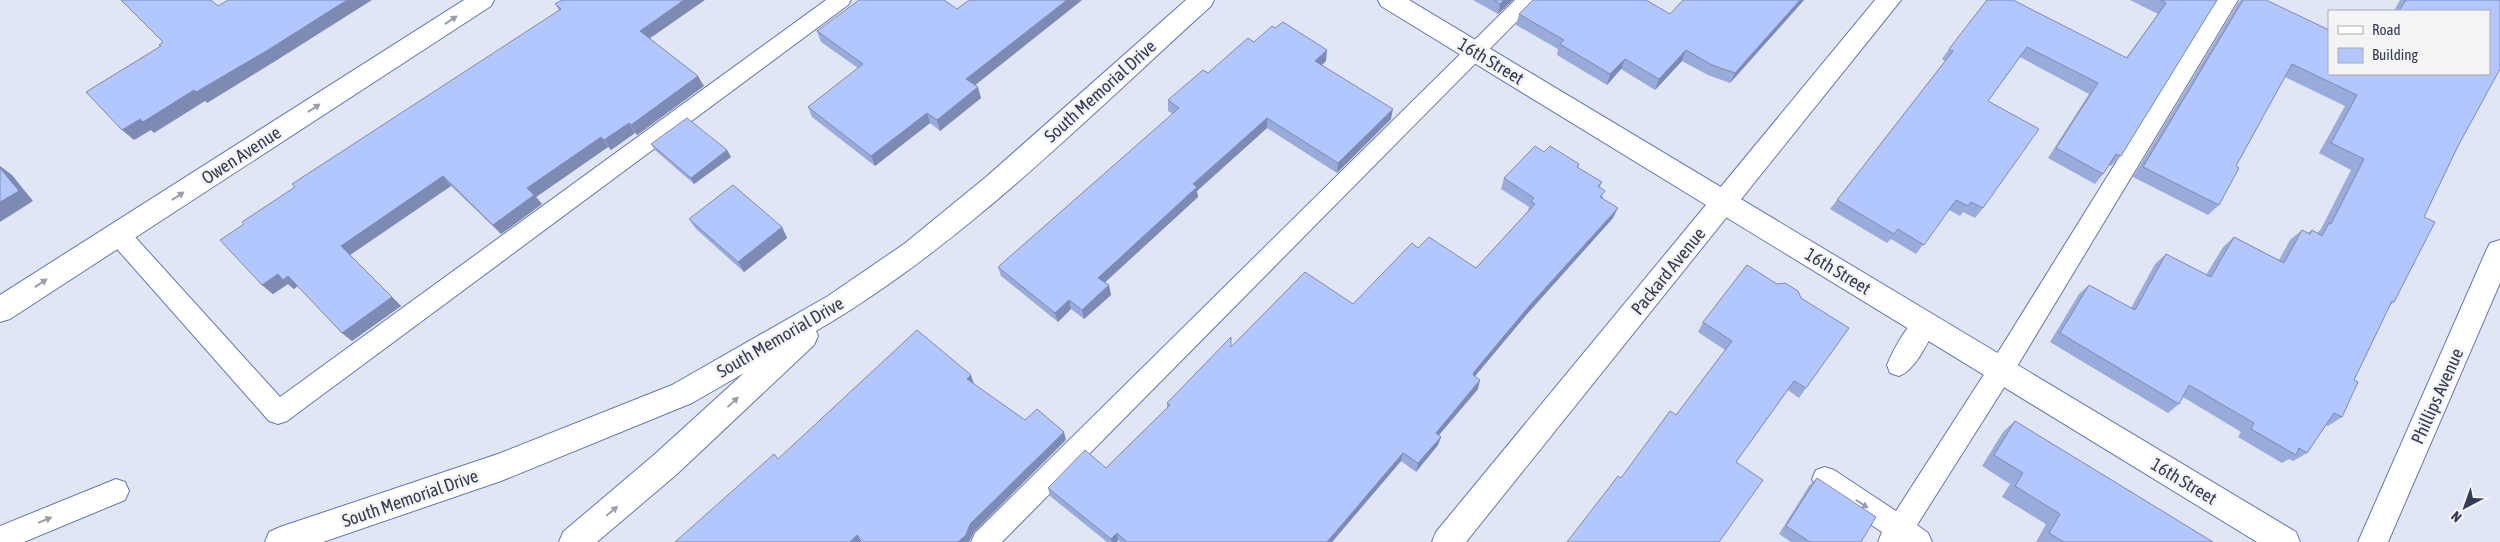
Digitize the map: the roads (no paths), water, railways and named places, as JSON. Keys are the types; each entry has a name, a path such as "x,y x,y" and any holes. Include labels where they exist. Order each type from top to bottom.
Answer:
{"street":[{"name":"Owen Avenue","path":"0,310 482,0"},
{"name":"South Memorial Drive","path":"280,542 501,467 682,394 838,304 914,252 995,185 1202,0"},
{"name":"16th Street","path":"1390,0 2285,542"},
{"name":"Packard Avenue","path":"1447,542 1889,0"},
{"name":"Phillips Avenue","path":"2373,542 2500,251"},
{"path":"574,542 666,464 838,304"}],"lane":[{"path":"118,234 278,413 841,0"},
{"path":"984,542 1528,0"},
{"path":"1825,479 1903,538 2001,370 2228,0"},
{"path":"1899,365 1926,324"},
{"path":"0,539 116,492"}]}
